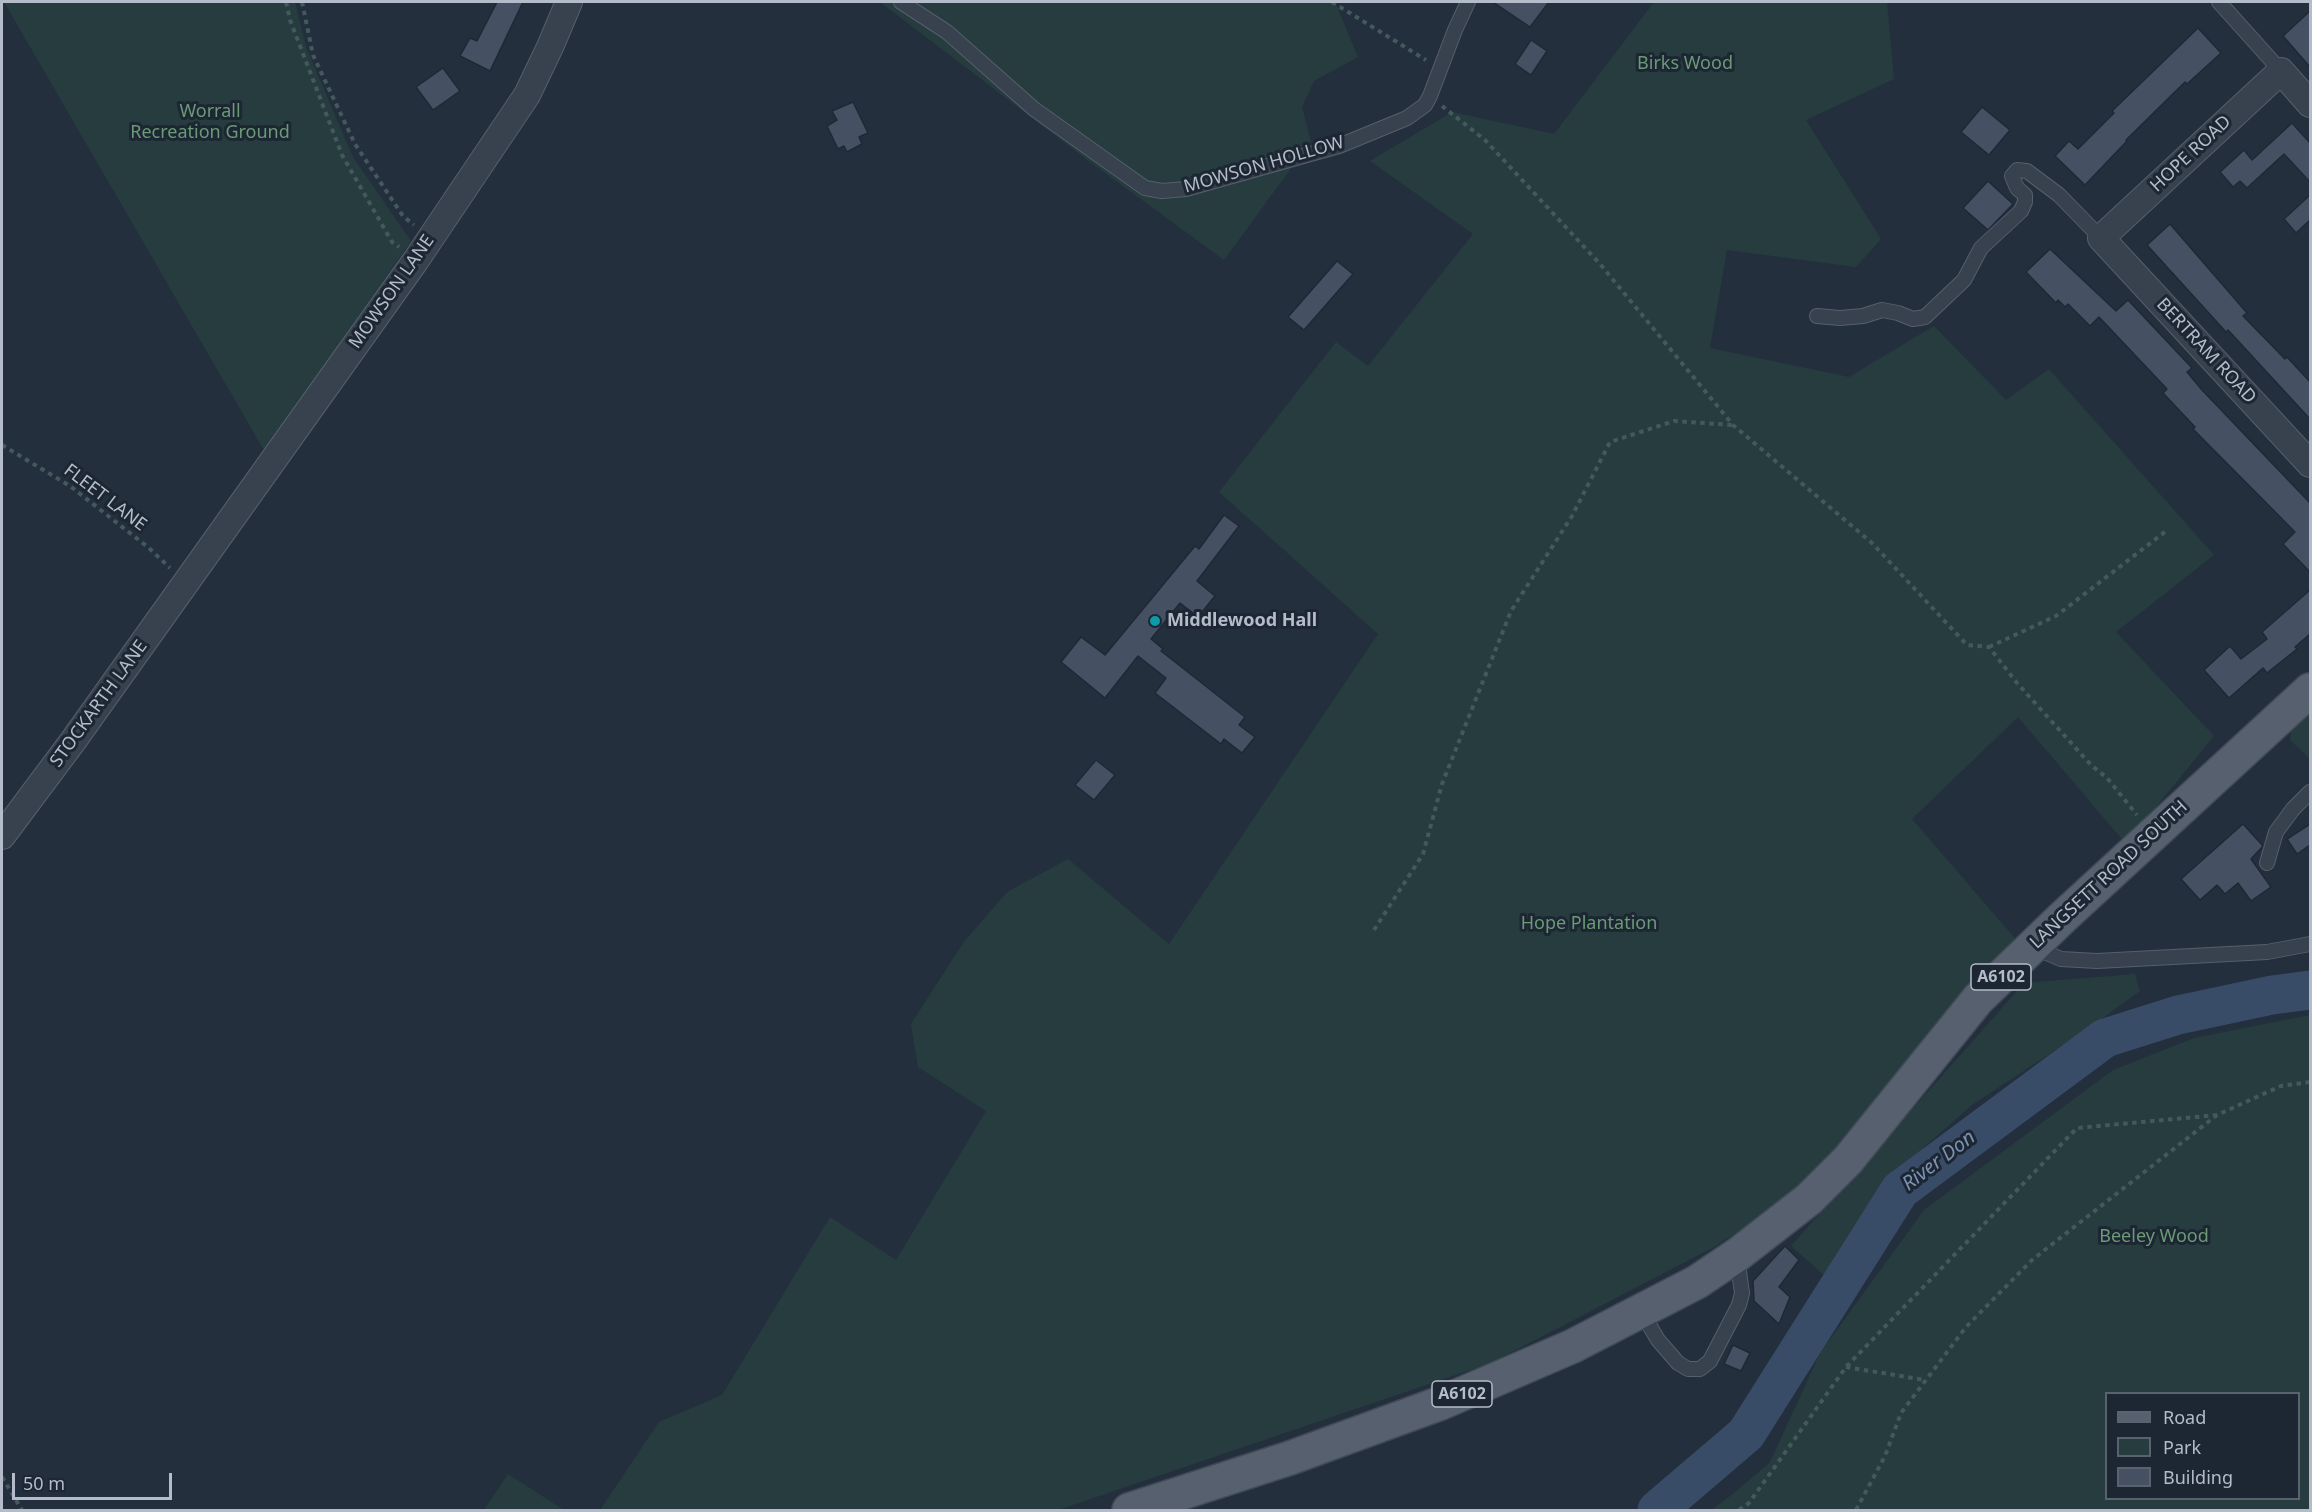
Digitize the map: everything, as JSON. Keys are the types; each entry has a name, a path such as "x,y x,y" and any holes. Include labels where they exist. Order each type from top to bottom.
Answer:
{"main road":[{"name":"LANGSETT ROAD SOUTH","path":"1737,1255 1809,1199 1848,1160 1978,999 2153,833 2307,700"},
{"name":"A6102","path":"1129,1510 1290,1458 1441,1403 1573,1346 1697,1282 1737,1255"}],"street":[{"name":"MOWSON LANE","path":"190,577 416,260 527,95 568,2"},
{"path":"2281,71 2310,104"},
{"name":"HOPE ROAD","path":"2102,238 2281,71"},
{"name":"BERTRAM ROAD","path":"2102,238 2310,464"},
{"name":"STOCKARTH LANE","path":"2,836 190,577"}],"lane":[{"name":"MOWSON HOLLOW","path":"901,2 948,32 1034,109 1145,188 1162,191 1185,189 1340,146 1407,118 1425,105 1430,96 1468,2"},
{"path":"2219,2 2281,71"},
{"path":"1816,316 1840,318 1863,316 1882,310 1913,319 1925,317 1964,280 1981,248 2021,211 2025,195 2017,188 2012,176 2018,170 2027,171 2059,195 2102,238"},
{"path":"2267,863 2276,832 2293,809 2310,792"},
{"path":"2037,942 2047,953 2061,959 2097,961 2267,952 2310,944"},
{"path":"1641,1311 1658,1340 1678,1363 1688,1368 1700,1369 1710,1361 1739,1305 1742,1293 1737,1255"}],"path":[{"path":"286,2 290,20 342,154 392,242 416,260"},
{"path":"302,2 313,55 355,144 403,216 431,238"},
{"path":"1332,2 1427,61 1430,96 1485,140 1593,256 1733,425 1872,543 1967,645 1989,646 2056,616 2166,531"},
{"path":"1374,930 1423,854 1442,784 1510,611 1572,516 1610,442 1674,421 1733,425"},
{"name":"FLEET LANE","path":"2,445 70,486 190,577"},
{"path":"1989,646 2017,683 2091,765 2108,778 2153,833"},
{"path":"1856,1510 1885,1456 1901,1413 1966,1327 2031,1260 2217,1115 2280,1086 2310,1082"},
{"path":"1739,1510 1749,1503 1846,1367 2077,1128 2217,1115"},
{"path":"1846,1367 1925,1380"},
{"path":"2,1477 22,1510"}],"green space":[{"name":"Worrall Recreation Ground","path":"4,2 295,2 306,47 353,157 411,241 265,452"},
{"path":"880,2 1335,2 1358,57 1314,81 1302,107 1311,141 1224,260 1086,159"},
{"name":"Hope Plantation","path":"1654,2 1887,2 1894,79 1806,120 1881,239 1856,267 1727,250 1710,348 1849,377 1934,326 2006,400 2049,369 2214,555 2116,632 2214,736 2126,844 2018,717 1912,819 2019,943 1819,1178 1714,1247 1491,1363 1058,1510 600,1510 659,1422 722,1395 830,1217 896,1260 986,1111 918,1067 911,1024 963,943 1007,892 1068,859 1169,944 1378,634 1219,492 1336,342 1368,366 1473,234 1370,161 1452,112 1554,134"},
{"path":"2310,696 2310,759 2290,740 2293,713"},
{"path":"2135,974 2140,991 2089,1028 1972,1105 1890,1177 1826,1277 1791,1246 2024,983"},
{"name":"Beeley Wood","path":"2310,1015 2310,1510 1711,1510 1770,1462 1820,1353 1924,1210 2113,1070 2194,1038"},
{"path":"508,1474 564,1510 484,1510"}],"building":[{"path":"497,2 523,2 490,71 460,56 470,38 477,41"},
{"path":"1493,2 1549,2 1530,27"},
{"path":"2310,11 2310,67 2283,36"},
{"path":"2198,28 2221,53 2187,84 2185,82 2126,140 2085,185 2055,156 2069,141 2078,149 2114,113 2112,111"},
{"path":"1531,40 1547,51 1531,75 1515,64"},
{"path":"443,68 460,91 433,110 416,87"},
{"path":"853,102 868,133 859,137 862,144 847,152 844,146 838,149 827,126 837,120 832,111"},
{"path":"1982,107 2010,130 1989,155 1961,132"},
{"path":"2292,123 2310,143 2310,182 2284,154 2247,188 2240,181 2233,187 2220,172 2244,150 2252,160"},
{"path":"1988,181 2013,204 1988,230 1963,208"},
{"path":"2310,195 2310,220 2296,233 2284,219"},
{"path":"2170,224 2247,313 2243,316 2310,382 2310,419 2228,330 2226,332 2147,245"},
{"path":"2050,249 2116,311 2128,300 2192,368 2187,372 2202,390 2310,503 2310,572 2283,544 2295,532 2193,429 2195,427 2163,393 2167,389 2099,317 2090,326 2068,304 2065,307 2058,300 2056,303 2026,272"},
{"path":"1337,261 1353,274 1304,330 1288,317"},
{"path":"1224,515 1239,526 1197,581 1215,596 1198,617 1180,603 1151,639 1163,649 1161,651 1245,717 1239,725 1255,737 1242,753 1224,739 1221,744 1155,693 1166,678 1138,656 1105,698 1061,662 1081,637 1105,655 1195,546 1199,549"},
{"path":"2310,590 2310,634 2295,647 2297,649 2267,673 2263,668 2229,698 2204,670 2230,646 2241,659 2267,639 2262,632"},
{"path":"1096,760 1115,775 1094,800 1075,785"},
{"path":"2243,824 2263,846 2251,859 2271,887 2251,901 2238,883 2225,894 2217,885 2200,900 2181,879"},
{"path":"2310,824 2310,845 2297,854 2287,839"},
{"path":"1785,1246 1799,1260 1779,1287 1790,1297 1779,1324 1754,1301 1753,1281"},
{"path":"1733,1345 1750,1353 1741,1371 1724,1364"}],"waterway":[{"name":"River Don","path":"1657,1510 1746,1434 1900,1190 2105,1038 2178,1015 2272,995 2310,990"}],"place":[{"name":"Middlewood Hall","path":"1155,621"}],"park label":[{"name":"Birks Wood","path":"1685,64"}]}
